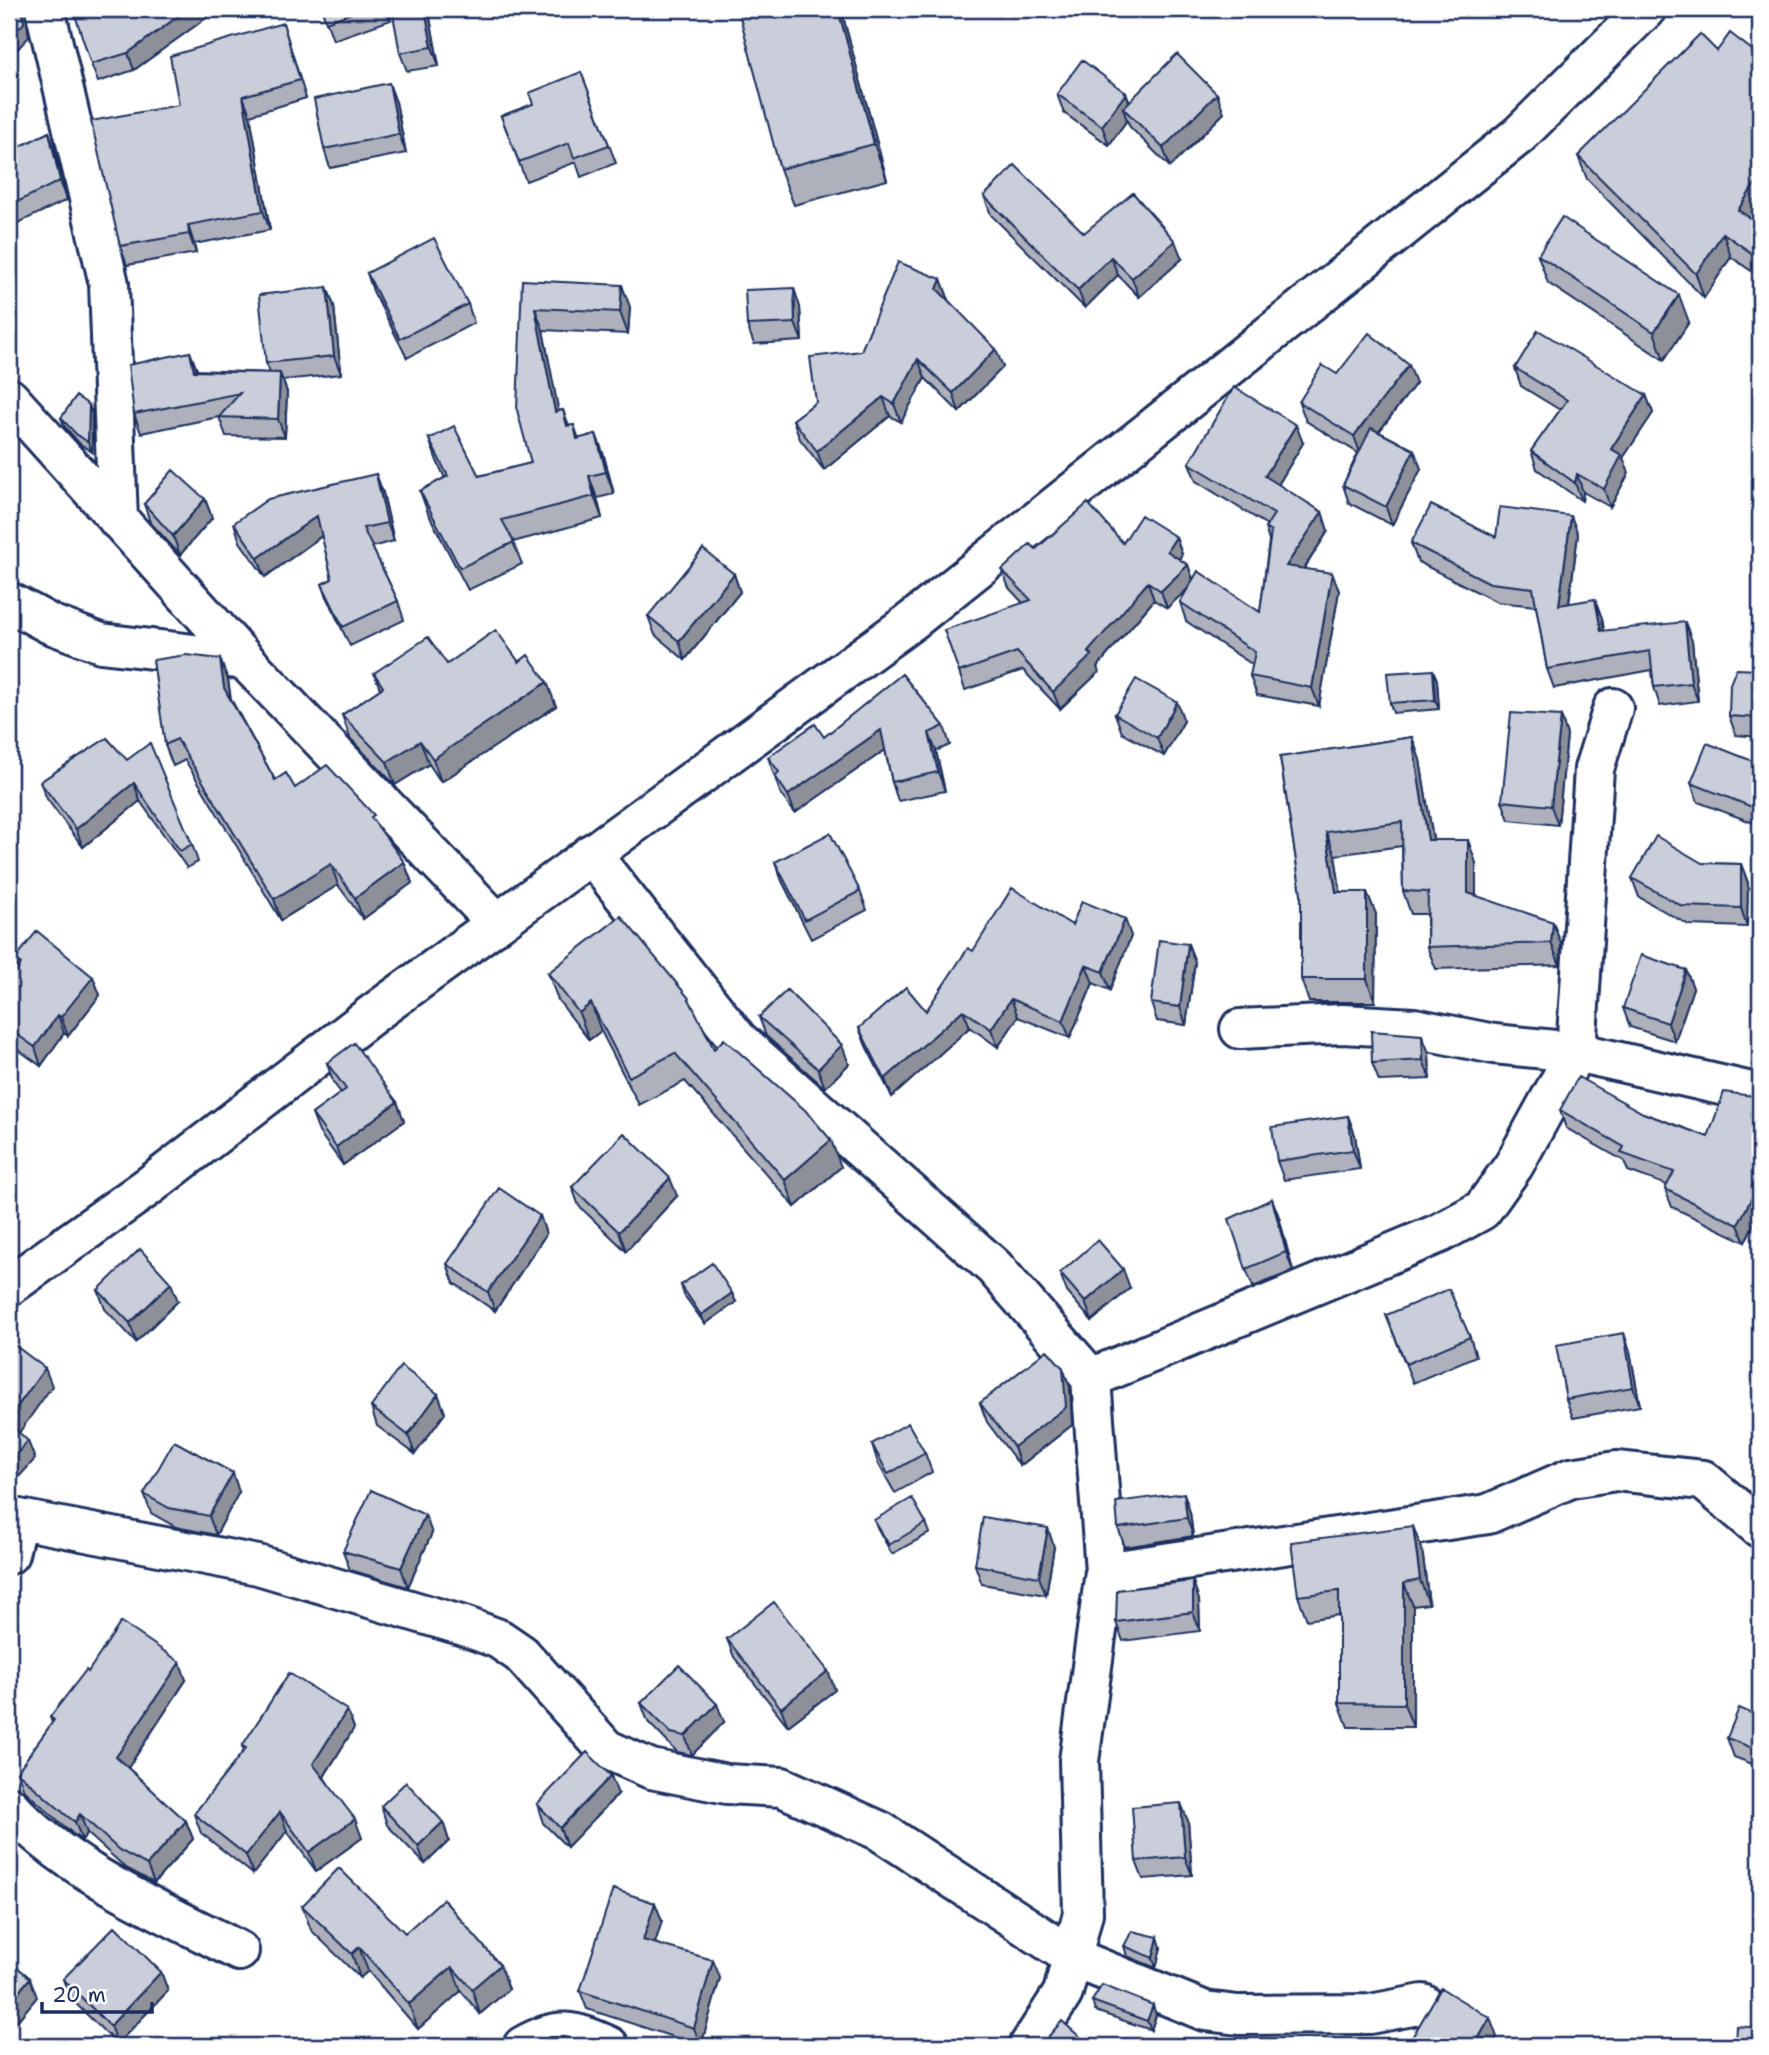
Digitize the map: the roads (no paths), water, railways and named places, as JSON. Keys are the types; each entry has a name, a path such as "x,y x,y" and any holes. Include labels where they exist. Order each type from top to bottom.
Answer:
{"street":[{"path":"45,9 109,284 118,520"},
{"path":"9,1286 149,1186 497,923 913,620 1519,135 1646,9"},
{"path":"9,398 245,660 497,923"},
{"path":"9,602 50,624 101,643 245,660"},
{"path":"1091,1378 1440,1233 1482,1210 1514,1165 1576,1052 1594,769 1612,708"},
{"path":"591,855 738,1040 994,1267 1091,1378 1105,1572 1079,1761 1083,1913 1074,1958 1063,1993 1029,2046"},
{"path":"1240,1029 1342,1024 1414,1028 1494,1044 1576,1052 1760,1094"},
{"path":"1105,1572 1488,1514 1571,1478 1616,1471 1703,1480 1760,1528"},
{"path":"11,1531 258,1565 464,1626 499,1639 521,1654 606,1749 651,1769 727,1784 782,1787 880,1831 1074,1958 1205,2011 1238,2015 1370,2014 1423,2004"},
{"path":"9,1806 34,1834 83,1868 239,1951"},
{"path":"523,2046 551,2032 579,2033 609,2046"}]}
